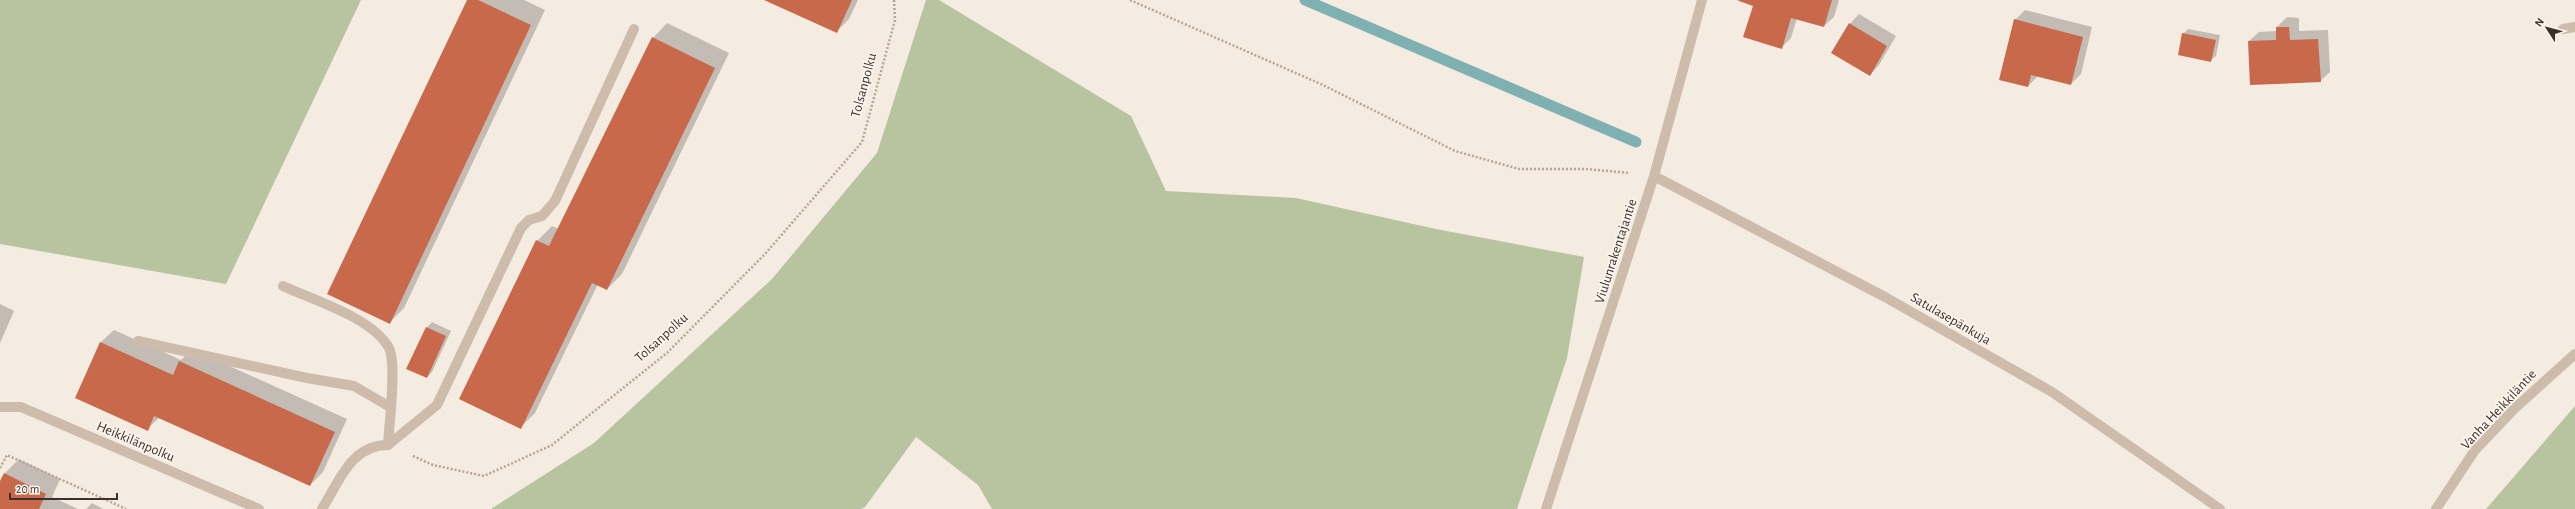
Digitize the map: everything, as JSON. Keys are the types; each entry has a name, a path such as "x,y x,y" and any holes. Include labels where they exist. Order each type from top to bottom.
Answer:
{"street":[{"name":"Viulunrakentajantie","path":"1546,509 1654,176 1702,0"},
{"path":"2563,29 2575,27"},
{"path":"322,509 357,454 374,445 388,445 437,405 521,228 529,220 542,216 555,201 634,30"},
{"name":"Satulasepänkuja","path":"1654,176 1886,297 2052,392 2220,509"},
{"path":"283,286 345,314 374,330 390,349 392,379 388,445"},
{"path":"138,342 307,378 354,386 390,407"},
{"name":"Vanha Heikkiläntie","path":"2436,509 2475,450 2514,409 2575,354"},
{"name":"Heikkilänpolku","path":"0,407 21,407 258,509"}],"path":[{"name":"Tolsanpolku","path":"388,445 433,464 484,476 552,445 667,353 765,254 862,142 895,20 894,0"},
{"path":"1130,0 1324,85 1455,151 1519,169 1586,169 1654,176"},
{"path":"0,468 7,455 126,509"}],"green space":[{"path":"0,0 361,0 226,284 0,244"},
{"path":"926,0 939,0 1131,116 1166,191 1296,198 1436,229 1584,257 1567,358 1517,509 992,509 978,485 916,437 865,507 861,509 491,509 594,443 772,279 877,153"},
{"path":"2575,406 2575,509 2486,509"}],"building":[{"path":"467,0 478,0 531,25 390,324 327,294"},
{"path":"764,0 852,0 837,33"},
{"path":"1737,0 1832,0 1824,27 1791,18 1782,49 1743,37 1753,6"},
{"path":"2014,19 2083,37 2071,85 2031,75 2028,87 1999,80"},
{"path":"1849,23 1887,46 1870,76 1831,53"},
{"path":"2276,27 2289,27 2290,40 2318,39 2321,82 2250,85 2248,41 2276,40"},
{"path":"2182,33 2216,40 2211,62 2178,55"},
{"path":"652,37 715,68 607,290 592,283 521,429 459,399 536,240 549,246"},
{"path":"426,327 446,336 427,378 406,369"},
{"path":"100,342 173,375 179,361 335,432 310,486 154,416 148,431 75,398"},
{"path":"4,473 46,494 39,509 0,509 0,481"}],"waterway":[{"path":"1305,0 1636,142"}]}
